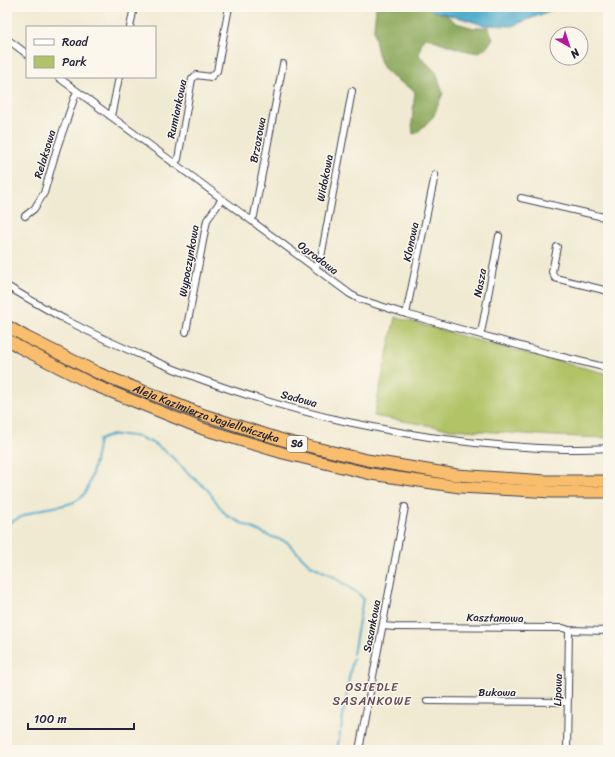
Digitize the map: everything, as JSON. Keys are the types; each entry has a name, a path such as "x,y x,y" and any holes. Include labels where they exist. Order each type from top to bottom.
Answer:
{"highway":[{"name":"Aleja Kazimierza Jagiellończyka","path":"7,326 98,373 204,416 286,441 367,460 457,475 546,481 608,481"},
{"name":"Aleja Kazimierza Jagiellończyka","path":"7,339 19,347 94,385 204,429 283,454 372,474 460,487 552,492 608,492"}],"street":[{"path":"130,26 134,7"},
{"name":"Rumiankowa","path":"174,164 178,159 192,79 196,75 211,77 217,71 229,7"},
{"path":"7,39 26,53"},
{"name":"Brzozowa","path":"251,220 254,216 283,64"},
{"name":"Ogrodowa","path":"59,78 350,294 406,314 546,353 608,368"},
{"path":"110,116 119,78"},
{"name":"Widokowa","path":"315,268 320,257 352,91"},
{"name":"Relaksowa","path":"25,216 34,209 44,193 57,148 77,92"},
{"name":"Klonowa","path":"406,314 435,175"},
{"path":"521,198 608,218"},
{"name":"Wypoczynkowa","path":"186,332 207,220 222,199"},
{"name":"Nasza","path":"480,334 499,236"},
{"path":"557,247 552,272 555,278 608,291"},
{"name":"Sadowa","path":"7,286 69,322 145,357 241,393 297,410 347,422 454,440 507,446 564,449 608,448"},
{"name":"Sasankowa","path":"359,750 406,507"},
{"name":"Kasztanowa","path":"382,626 563,628 569,630 608,631"},
{"name":"Lipowa","path":"567,750 569,630"},
{"name":"Bukowa","path":"427,701 567,702"}],"green space":[{"path":"376,7 430,7 433,11 445,14 456,23 474,28 488,27 493,38 488,46 478,53 459,49 425,37 421,45 419,55 436,72 443,93 433,117 417,133 413,134 412,122 415,91 389,74 383,67 379,57 374,29"},
{"path":"395,317 479,341 608,374 608,438 450,429 374,416"}],"water":[{"path":"429,7 560,7 512,26 483,25 433,11"}],"waterway":[{"path":"7,524 35,511 71,503 82,496 91,480 99,440 112,435 139,437 155,444 171,456 208,490 227,516 267,535 287,542 309,564 334,577 360,595 363,599 353,654"},
{"path":"347,689 353,658"},
{"path":"341,729 347,693"},
{"path":"337,750 340,733"}],"district":[{"name":"OSIEDLE SASANKOWE","path":"372,694"}]}
